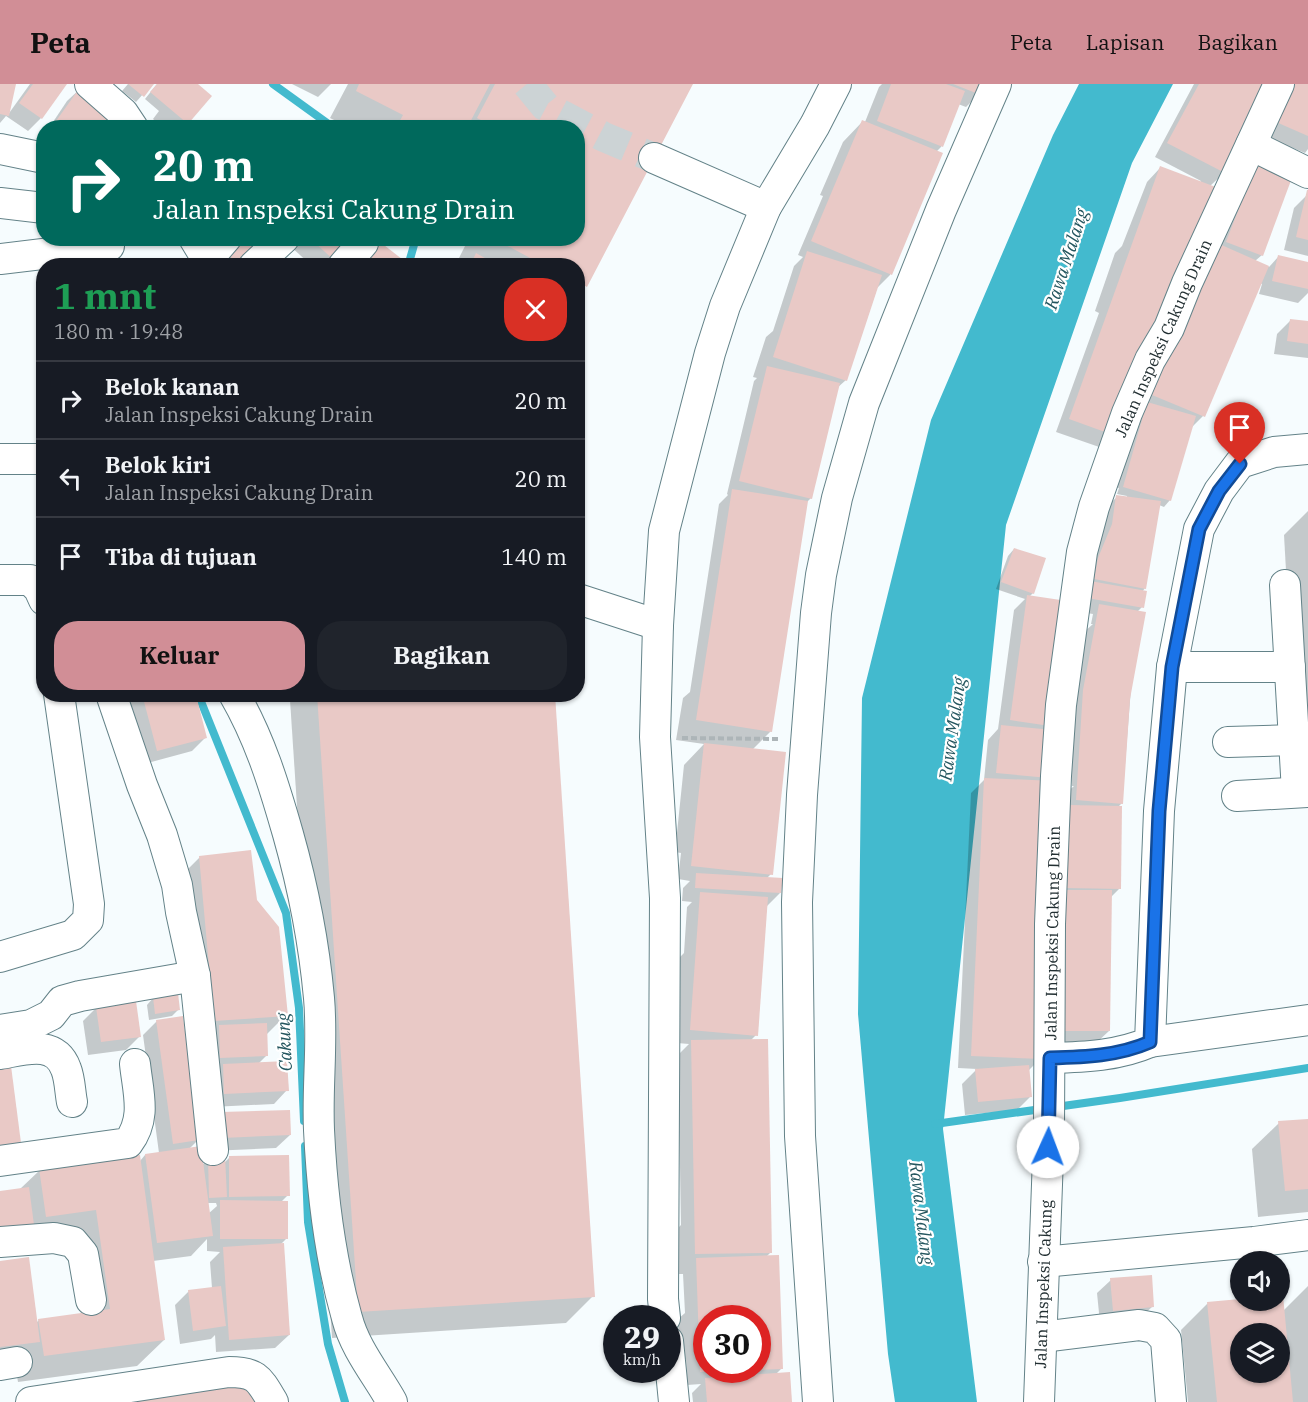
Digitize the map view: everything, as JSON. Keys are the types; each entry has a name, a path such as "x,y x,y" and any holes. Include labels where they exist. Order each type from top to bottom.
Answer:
{"street":[{"path":"90,84 123,113 128,120"},
{"path":"664,1305 665,898 655,738 658,625 664,531 710,353 725,306 766,207 836,84"},
{"path":"818,1402 800,1136 798,845 821,575 837,498 864,404 940,210 996,84"},
{"name":"Jalan Inspeksi Cakung Drain","path":"1279,84 1169,328 1150,360 1127,412 1094,507 1082,552 1061,705 1056,776 1050,924 1050,1058 1101,1056 1134,1049 1150,1042 1308,1020"},
{"path":"1251,145 1308,173"},
{"path":"0,149 36,156"},
{"path":"654,158 766,207"},
{"path":"0,203 36,207"},
{"path":"263,258 275,246"},
{"path":"350,258 360,246"},
{"path":"0,259 111,250"},
{"path":"1150,1042 1159,811 1172,667 1199,529 1219,491 1240,464 1274,452 1308,450"},
{"path":"0,459 36,459"},
{"path":"0,579 30,580 36,586"},
{"path":"1237,796 1302,792 1294,740 1285,585"},
{"path":"585,601 658,625"},
{"path":"1172,667 1290,667"},
{"path":"0,957 73,935 88,920 89,904 59,702"},
{"path":"114,702 174,868 195,976 213,1150"},
{"path":"239,702 252,724 272,775 299,874 310,933 320,1000 319,1129 329,1235 347,1320 357,1346 392,1402"},
{"path":"1228,742 1294,740"},
{"path":"0,1030 31,1025 51,1015 62,1001 71,998 195,976"},
{"path":"0,1054 41,1048 56,1053 66,1069 72,1102"},
{"name":"Jalan Inspeksi Cakung","path":"1039,1402 1050,1058"},
{"path":"0,1161 128,1143 135,1134 141,1119 135,1064"},
{"path":"1043,1262 1308,1235"},
{"path":"0,1242 54,1238 73,1242 83,1254 91,1300"},
{"path":"1042,1337 1139,1325 1155,1328 1166,1340 1171,1402"},
{"path":"31,1402 229,1372 247,1372 259,1378 273,1402"},
{"path":"672,1383 674,1402"}],"path":[{"path":"655,738 807,739"}],"water":[{"name":"Rawa Malang","path":"1079,84 1173,84 1132,163 1006,525 943,1129 977,1402 895,1402 888,1354 858,1014 862,698 931,420 1053,135"}],"building":[{"path":"0,84 16,84 9,116 0,114"},
{"path":"33,84 67,84 42,119 19,103"},
{"path":"128,84 154,84 144,97"},
{"path":"157,84 198,84 212,96 191,120 183,120 150,92"},
{"path":"359,84 490,84 471,120 400,120 403,115 356,91"},
{"path":"495,84 693,84 587,287 585,286 585,258 530,258 508,246 585,246 585,120 481,120 477,118"},
{"path":"891,84 946,84 965,91 943,147 877,121"},
{"path":"953,84 985,84 981,95"},
{"path":"1199,84 1273,84 1225,173 1167,143"},
{"path":"1292,84 1308,84 1308,136 1276,122"},
{"path":"81,86 118,111 112,120 57,120"},
{"path":"862,120 943,153 892,275 811,241"},
{"path":"1257,161 1293,175 1263,256 1226,242"},
{"path":"1160,166 1221,189 1116,436 1069,419"},
{"path":"1308,190 1308,240 1296,237"},
{"path":"1217,243 1269,266 1205,417 1152,395"},
{"path":"265,246 254,258 231,258 222,247"},
{"path":"319,246 357,246 345,258 331,258"},
{"path":"368,246 385,246 401,258 358,258"},
{"path":"807,251 882,275 847,381 773,357"},
{"path":"476,253 485,258 474,258"},
{"path":"1278,255 1308,262 1308,289 1272,281"},
{"path":"1290,319 1308,321 1308,344 1287,341"},
{"path":"767,366 840,383 812,499 739,481"},
{"path":"1147,402 1196,416 1171,501 1123,487"},
{"path":"732,489 808,501 772,732 696,720"},
{"path":"1116,495 1161,501 1146,589 1094,579 1098,558 1112,524"},
{"path":"1014,548 1046,558 1034,594 1001,582"},
{"path":"1090,581 1147,591 1144,608 1087,598"},
{"path":"1027,595 1074,602 1057,727 1010,720"},
{"path":"1099,604 1146,612 1130,699 1123,804 1076,800 1083,690"},
{"path":"144,702 198,702 207,738 157,751"},
{"path":"318,702 556,702 595,1297 358,1312"},
{"path":"1001,725 1053,730 1049,778 996,773"},
{"path":"704,743 786,752 773,875 691,866"},
{"path":"984,778 1055,781 1042,1059 971,1056"},
{"path":"1069,805 1122,806 1121,889 1067,888"},
{"path":"251,850 257,900 279,927 288,1016 214,1021 199,856"},
{"path":"696,873 783,878 781,893 695,888"},
{"path":"1066,890 1112,890 1110,1031 1065,1031"},
{"path":"700,892 768,897 758,1036 690,1030"},
{"path":"178,993 180,1010 155,1014 153,997"},
{"path":"136,1001 141,1037 101,1042 96,1007"},
{"path":"183,1016 199,1140 173,1144 156,1020"},
{"path":"267,1023 268,1056 220,1058 219,1025"},
{"path":"768,1039 772,1253 695,1254 691,1040"},
{"path":"10,1058 21,1143 0,1146 0,1059"},
{"path":"287,1061 289,1091 224,1094 223,1064"},
{"path":"1029,1065 1032,1097 978,1102 975,1069"},
{"path":"290,1110 291,1135 222,1138 221,1112"},
{"path":"1308,1119 1308,1189 1285,1191 1278,1121"},
{"path":"201,1146 213,1236 157,1243 145,1154"},
{"path":"140,1155 165,1340 44,1356 38,1319 110,1309 96,1210 46,1217 39,1168"},
{"path":"289,1155 290,1196 229,1197 229,1156"},
{"path":"225,1156 227,1197 209,1198 208,1157"},
{"path":"29,1187 34,1225 0,1229 0,1191"},
{"path":"220,1200 288,1201 288,1239 220,1239"},
{"path":"284,1243 290,1335 229,1340 223,1247"},
{"path":"779,1255 783,1369 771,1369 771,1305 698,1305 696,1258"},
{"path":"29,1257 40,1342 0,1347 0,1261"},
{"path":"1152,1275 1154,1307 1113,1311 1110,1278"},
{"path":"221,1286 226,1326 193,1331 188,1290"},
{"path":"1230,1300 1230,1311 1284,1311 1286,1323 1230,1323 1230,1383 1290,1383 1290,1370 1293,1402 1217,1402 1207,1302"},
{"path":"790,1372 792,1402 707,1402 705,1383 771,1383 771,1373"},
{"path":"257,1383 259,1402 126,1402 126,1401"}],"waterway":[{"name":"Cakung","path":"273,84 323,120"},
{"name":"Cakung","path":"410,258 414,246"},
{"name":"Cakung","path":"201,702 286,913 299,1008 304,1121"},
{"path":"935,1124 1308,1068"},
{"name":"Cakung","path":"305,1146 308,1222 328,1344 345,1402"}],"tunnel":[{"path":"527,84 545,106 572,120"},
{"path":"585,127 654,158"}],"route":[{"path":"1048,1147 1050,1058 1101,1056 1134,1049 1150,1042 1159,811 1172,667 1199,529 1219,491 1240,464"}]}
